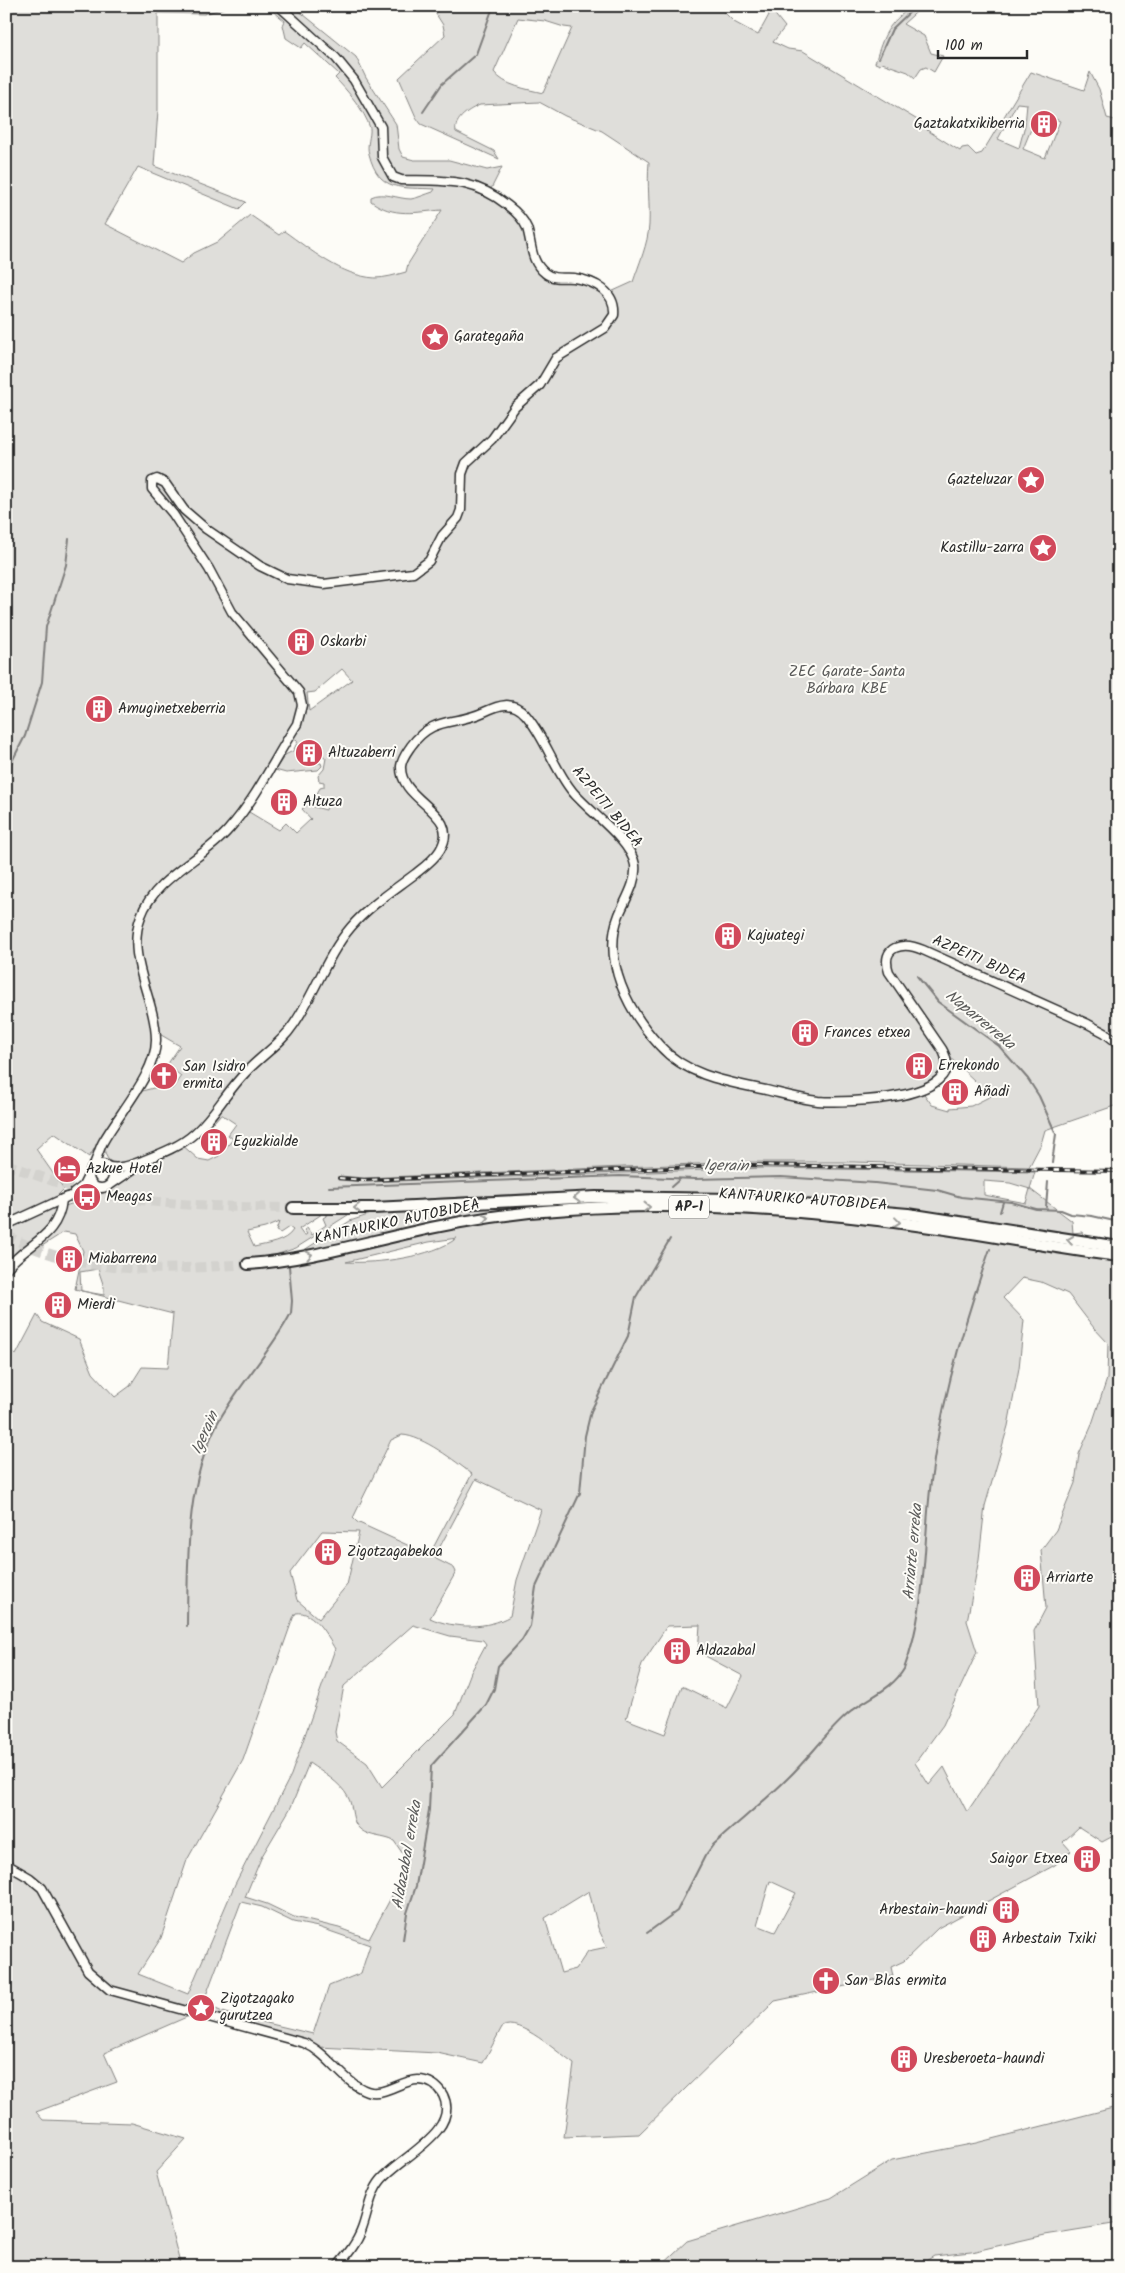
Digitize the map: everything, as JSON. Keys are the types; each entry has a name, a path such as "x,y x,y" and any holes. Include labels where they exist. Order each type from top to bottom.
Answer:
{"highway":[{"name":"KANTAURIKO AUTOBIDEA","path":"293,1208 374,1208 589,1198 733,1199 900,1213 1119,1247"},
{"name":"KANTAURIKO AUTOBIDEA","path":"248,1264 311,1255 428,1228 493,1217 557,1210 625,1207 723,1208 840,1216 945,1228 1119,1256"}],"street":[{"path":"6,1269 21,1252 54,1226 65,1198 83,1186 104,1141 149,1068 156,1048 154,1027 137,951 137,933 143,912 164,885 218,842 233,826 297,724 302,703 297,689 229,608 208,566 173,514 152,488 151,482 155,480 162,482 184,510 206,529 260,566 287,579 306,583 330,584 413,573 429,561 442,536 458,518 461,510 462,474 466,463 492,439 515,407 540,385 556,358 605,328 614,316 613,301 603,289 582,280 553,278 544,273 534,258 524,222 509,206 490,193 466,183 401,180 392,176 382,157 381,128 354,80 336,58 279,6"},
{"name":"AZPEITI BIDEA","path":"109,1166 126,1167 181,1143 200,1128 244,1073 277,1045 290,1030 337,946 352,926 430,862 440,850 445,834 442,821 413,795 403,776 402,760 425,730 433,726 471,718 503,705 516,707 527,716 572,790 632,855 635,865 634,877 618,918 614,934 617,968 628,1001 643,1026 664,1050 686,1067 714,1078 817,1101 899,1096 931,1086 940,1079 945,1070 945,1056 892,977 887,966 891,952 904,945 923,950 1085,1022 1105,1033 1119,1044"},
{"path":"6,1225 65,1198 110,1185 114,1176 102,1153 104,1141"},
{"name":"AZPEITI BIDEA","path":"110,1185 150,1158"},
{"path":"90,1171 99,1164 109,1166"},
{"path":"90,1171 91,1182 99,1188"},
{"path":"50,1205 56,1214 54,1226"},
{"path":"6,1864 30,1878 42,1888 88,1971 110,1990 304,2043 317,2050 356,2084 368,2091 380,2092 418,2080 430,2083 439,2090 447,2110 444,2122 434,2134 379,2182 372,2196 358,2237 337,2267"}],"shaded area":[{"path":"779,1162 1029,1167 1035,1172 763,1168 367,1182 338,1180 340,1176 364,1178"}],"green space":[{"name":"ZEC Garate-Santa Bárbara KBE","path":"6,6 231,6 204,14 158,13 158,110 154,166 246,202 239,209 138,167 105,224 181,263 194,253 219,241 250,215 279,235 284,231 338,267 362,276 375,278 406,272 408,264 442,210 414,213 397,212 379,206 371,201 371,197 386,195 411,199 433,192 435,189 393,185 379,176 373,167 368,151 370,128 368,121 355,101 335,78 339,74 305,43 301,48 286,38 283,25 285,21 267,6 293,6 356,57 366,78 396,124 399,149 403,157 414,160 449,160 487,170 502,167 491,189 513,206 535,254 545,268 559,274 585,276 594,279 611,292 633,282 645,247 649,225 649,162 602,131 565,116 539,102 480,105 467,112 457,123 456,132 494,151 499,159 421,124 399,78 445,35 443,25 436,14 438,6 718,6 734,22 758,35 769,15 762,6 768,6 785,27 773,42 788,49 803,51 929,127 927,130 960,151 962,148 968,147 976,155 982,153 1031,72 1084,90 1090,72 1099,89 1107,118 1119,121 1119,1100 1117,1105 1045,1130 1041,1144 1029,1167 854,1162 742,1162 364,1178 340,1176 338,1180 367,1182 763,1168 1035,1172 1030,1189 1072,1221 1073,1233 1082,1232 1084,1237 909,1210 791,1198 673,1192 538,1193 354,1204 296,1203 296,1213 322,1214 299,1229 304,1236 307,1234 304,1230 307,1228 312,1235 326,1225 323,1218 331,1213 351,1213 296,1248 267,1258 259,1267 319,1259 500,1221 551,1216 657,1212 764,1216 871,1225 977,1239 1119,1262 1119,1833 1102,1842 1079,1827 1063,1842 1071,1851 1055,1865 938,1928 904,1961 891,1967 893,1976 775,2001 639,2134 564,2137 574,2064 539,2038 518,2027 509,2025 502,2027 483,2063 437,2053 299,2046 189,2016 104,2053 117,2082 36,2112 43,2120 132,2123 186,2139 156,2172 181,2267 6,2267 6,1349 16,1355 37,1315 42,1322 79,1339 93,1373 115,1397 130,1386 142,1367 168,1368 173,1314 87,1292 104,1295 104,1287 98,1269 80,1272 81,1291 75,1289 83,1251 75,1234 64,1232 6,1269","holes":["518,18 545,21 572,28 543,93 504,81 494,72","1017,103 1027,104 1025,125 1019,148 998,139","1038,112 1060,121 1045,158 1023,149","342,669 352,680 309,711 307,693 315,692","288,738 298,741 293,751 285,755 275,770 286,773 318,770 322,766 321,763 303,762 305,747 323,749 322,755 326,758 324,769 318,776 319,781 324,782 324,787 320,788 313,801 327,805 326,810 307,805 302,809 311,819 296,833 286,823 279,830 244,809","156,1032 180,1046 167,1065 181,1076 172,1089 165,1085 142,1091 137,1089 156,1046","944,1052 991,1096 971,1106 950,1108 950,1110 932,1105 922,1091 929,1087 946,1064","221,1114 236,1124 228,1135 233,1139 219,1156 209,1161 198,1159 181,1144 208,1118 214,1122","54,1133 89,1157 100,1140 105,1143 107,1158 116,1164 121,1165 150,1154 155,1159 121,1181 110,1191 65,1206 56,1197 64,1189 36,1149","984,1181 1010,1183 1030,1189 1026,1203 984,1195","279,1222 276,1231 280,1233 289,1227 293,1230 281,1240 254,1247 247,1232 265,1228","457,1238 434,1250 404,1258 346,1262 429,1242","1022,1278 1041,1282 1068,1294 1108,1343 1107,1379 1091,1427 1079,1454 1075,1483 1056,1530 1041,1550 1046,1608 1034,1631 1039,1706 967,1812 944,1767 929,1785 915,1763 943,1725 977,1652 967,1621 979,1559 985,1506 1008,1426 1019,1368 1024,1320 1003,1298","402,1435 410,1436 429,1444 472,1474 433,1548 427,1554 357,1522 353,1518 391,1440","476,1479 541,1510 517,1580 510,1616 492,1623 471,1626 439,1622 430,1618 456,1572 454,1568 436,1559 435,1556","322,1531 359,1532 347,1585 319,1619 297,1600 290,1573","296,1613 303,1613 319,1625 335,1649 291,1775 235,1884 188,1994 138,1974 161,1938 187,1860 243,1760 293,1618","413,1625 450,1636 483,1640 486,1644 471,1672 455,1714 382,1787 367,1763 337,1741 335,1732 344,1686","700,1625 698,1652 743,1676 727,1708 682,1686 665,1734 626,1719 642,1664 667,1626","309,1763 331,1778 345,1792 350,1801 355,1823 361,1830 394,1841 405,1857 403,1875 369,1939 339,1928 294,1917 267,1904 245,1897 262,1856 291,1807","770,1881 796,1893 775,1932 757,1925","589,1891 598,1928 607,1947 588,1951 576,1969 561,1973 545,1918","241,1902 262,1907 293,1922 318,1927 370,1945 361,1973 329,1986 313,2034 225,2013 211,2007 205,1998"]},
{"path":"913,6 923,6 903,24 924,36 931,53 943,56 934,72 926,67 921,69 915,78 908,72 882,63 880,65 875,63 884,37 892,24"},
{"path":"564,1203 521,1208 301,1252 350,1221 374,1213"},
{"path":"1119,2108 1119,2223 1045,2235 971,2252 934,2256 916,2267 659,2267 687,2241 831,2198 892,2160 976,2143"}],"waterway":[{"path":"879,58 892,29 916,6"},
{"path":"423,112 442,84 476,54 493,7"},
{"path":"6,773 25,736 42,682 46,627 66,565 69,539"},
{"name":"Naparrerreka","path":"917,976 938,1002 999,1046 1028,1079 1039,1096 1056,1134 1052,1163"},
{"name":"Igerain","path":"329,1187 620,1176 695,1179 781,1177 875,1183 937,1190 961,1197 1011,1202 1036,1209 1061,1210 1071,1214 1119,1222"},
{"path":"671,1187 680,1179"},
{"name":"Naparrerreka","path":"1046,1207 1048,1182"},
{"name":"Arriarte erreka","path":"1000,1212 1003,1202"},
{"name":"Aldazabal erreka","path":"403,1940 407,1913 416,1886 429,1810 431,1766 486,1705 494,1689 498,1666 522,1640 530,1626 536,1587 580,1493 585,1436 591,1411 628,1336 636,1297 670,1239"},
{"name":"Arriarte erreka","path":"647,1933 677,1911 705,1856 713,1845 788,1778 840,1721 855,1708 886,1688 899,1677 904,1669 917,1623 921,1600 928,1505 935,1451 954,1364 990,1249"},
{"name":"Igerain","path":"187,1626 190,1523 199,1473 207,1448 225,1410 274,1341 291,1313 292,1301 289,1266"}],"tunnel":[{"path":"6,1164 74,1187 146,1201 195,1205 293,1208"},
{"path":"6,1235 36,1249 65,1259 95,1265 154,1269 248,1264"}],"railway":[{"path":"339,1178 364,1180 749,1165 1119,1171"}],"place":[{"name":"Gaztakatxikiberria","path":"1044,124"},
{"name":"Garategaña","path":"435,337"},
{"name":"Gazteluzar","path":"1031,480"},
{"name":"Kastillu-zarra","path":"1043,548"},
{"name":"Oskarbi","path":"301,642"},
{"name":"Amuginetxeberria","path":"99,709"},
{"name":"Altuzaberri","path":"309,753"},
{"name":"Altuza","path":"284,802"},
{"name":"Kajuategi","path":"728,936"},
{"name":"Frances etxea","path":"805,1033"},
{"name":"Errekondo","path":"919,1066"},
{"name":"San Isidro ermita","path":"164,1076"},
{"name":"Añadi","path":"955,1092"},
{"name":"Eguzkialde","path":"214,1142"},
{"name":"Azkue Hotel","path":"67,1169"},
{"name":"Meagas","path":"87,1197"},
{"name":"Miabarrena","path":"69,1259"},
{"name":"Mierdi","path":"58,1305"},
{"name":"Zigotzagabekoa","path":"328,1552"},
{"name":"Arriarte","path":"1027,1578"},
{"name":"Aldazabal","path":"677,1651"},
{"name":"Saigor Etxea","path":"1087,1859"},
{"name":"Arbestain-haundi","path":"1006,1910"},
{"name":"Arbestain Txiki","path":"983,1939"},
{"name":"San Blas ermita","path":"826,1981"},
{"name":"Zigotzagako gurutzea","path":"201,2008"},
{"name":"Uresberoeta-haundi","path":"904,2059"}]}
